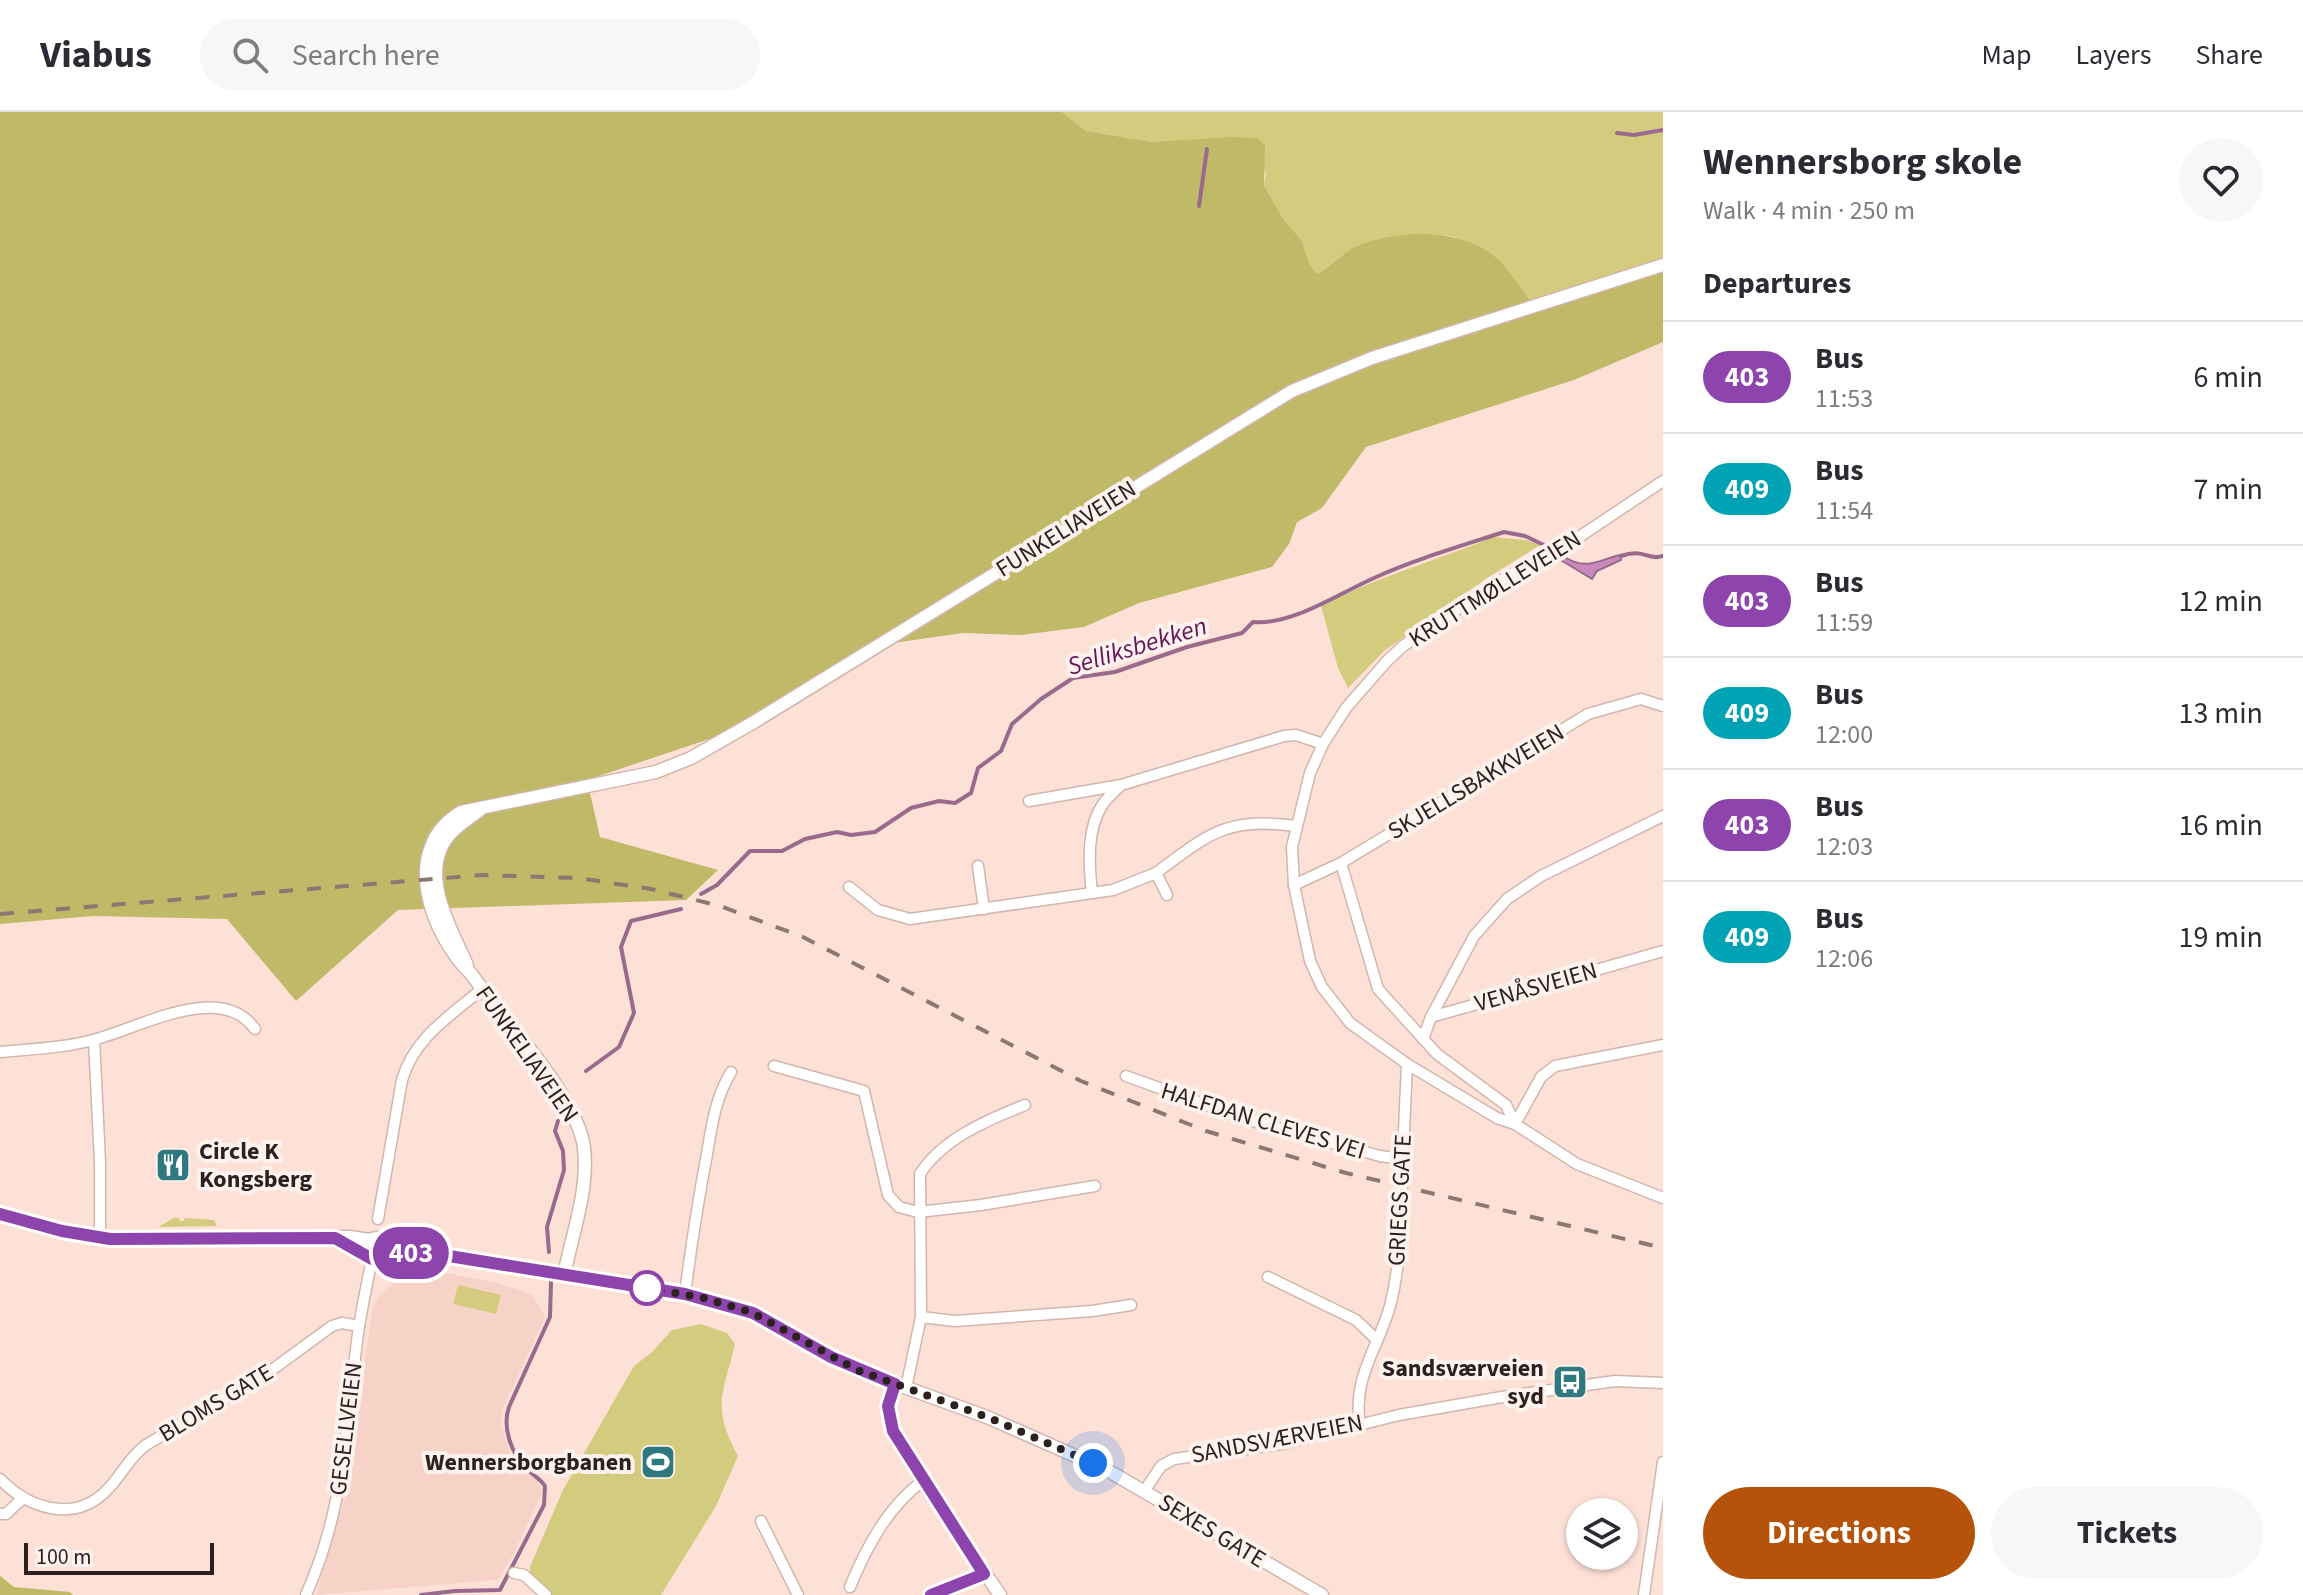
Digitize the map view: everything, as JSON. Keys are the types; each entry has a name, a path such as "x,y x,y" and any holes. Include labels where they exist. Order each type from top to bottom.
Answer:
{"street":[{"name":"FUNKELIAVEIEN","path":"564,1275 584,1175 582,1137 562,1094 472,975 441,905 438,862 443,844 450,834 481,810 637,777 691,758 839,670 1224,430 1308,383 1372,358 1663,265"},
{"name":"KRUTTMØLLEVEIEN","path":"1515,1124 1497,1118 1407,1064 1350,1023 1322,987 1310,961 1294,885 1292,847 1296,826 1310,773 1323,744 1346,708 1403,646 1488,589 1570,543 1663,481"},
{"name":"SKJELLSBAKKVEIEN","path":"1294,885 1341,863 1588,714 1641,699 1663,706"},
{"path":"1029,801 1121,785 1284,736 1296,735 1323,744"},
{"path":"1092,893 1089,862 1094,828 1101,806 1121,785"},
{"path":"1423,1039 1431,1017 1474,936 1507,899 1541,876 1663,816"},
{"path":"849,887 878,910 903,918 984,909 1092,893 1134,883 1156,873 1207,835 1229,826 1262,822 1296,826"},
{"path":"1341,863 1378,989 1423,1039 1448,1063 1506,1105 1515,1124 1577,1164 1663,1198"},
{"path":"978,866 984,909"},
{"path":"1156,873 1167,895"},
{"name":"VENÅSVEIEN","path":"1431,1017 1663,951"},
{"path":"378,1219 402,1080 409,1058 434,1029 482,989"},
{"path":"0,1052 94,1040 204,1007 232,1011 255,1029"},
{"path":"94,1040 102,1203 100,1237"},
{"path":"1515,1124 1541,1077 1555,1066 1663,1045"},
{"name":"GRIEGS GATE","path":"1360,1425 1357,1409 1359,1384 1394,1288 1399,1261 1407,1064"},
{"path":"774,1066 864,1091 888,1195 899,1207 918,1212 1095,1186"},
{"path":"685,1294 692,1229 712,1118 719,1092 731,1072"},
{"name":"HALFDAN CLEVES VEI","path":"1126,1076 1245,1119 1380,1156 1402,1159"},
{"path":"1000,1595 923,1481 891,1426 888,1406 900,1386 921,1317 920,1174 932,1155 993,1118 1025,1105"},
{"path":"0,1214 62,1231 145,1240 350,1237 369,1240 365,1245 376,1253"},
{"path":"335,1238 376,1253 418,1251 685,1294 753,1313 831,1357 1032,1436 1145,1490"},
{"name":"GESELLVEIEN","path":"306,1595 327,1540 339,1492 359,1326 376,1253"},
{"path":"1268,1277 1356,1320 1377,1340"},
{"path":"921,1317 955,1321 1092,1311 1131,1305"},
{"name":"BLOMS GATE","path":"22,1499 48,1508 66,1509 86,1504 104,1494 130,1459 146,1445 269,1372 332,1326 342,1323 359,1326"},
{"name":"SANDSVÆRVEIEN","path":"1145,1490 1161,1466 1174,1459 1282,1444 1487,1399 1626,1381 1663,1383"},
{"path":"1644,1595 1663,1462"},
{"path":"0,1479 22,1499 6,1514 0,1514"},
{"path":"850,1587 860,1562 885,1520 923,1481"},
{"name":"SEXES GATE","path":"1145,1490 1322,1595"},
{"path":"761,1521 798,1595"},
{"path":"514,1573 524,1575 546,1595"},
{"path":"931,1595 984,1574"},
{"path":"1291,1595 1297,1582"}],"shaded area":[{"path":"0,112 1062,112 1086,131 1153,142 1257,138 1265,145 1264,185 1282,217 1302,241 1309,263 1317,274 1353,248 1368,242 1423,234 1459,239 1490,253 1534,306 1663,266 1663,342 1574,380 1366,447 1322,508 1297,522 1289,544 1272,567 1139,603 1084,627 1021,635 963,633 872,646 736,730 587,780 600,837 718,870 686,900 398,910 296,1001 227,919 93,916 0,924"},
{"path":"1062,112 1663,112 1663,266 1534,307 1461,240 1439,235 1407,236 1362,245 1317,274 1309,263 1302,241 1282,217 1264,185 1266,172 1191,142 1153,142 1086,131"},
{"path":"1493,537 1526,540 1540,545 1487,578 1384,651 1348,688 1338,668 1321,606 1363,586"},
{"path":"1620,555 1621,560 1597,571 1592,579 1559,559 1563,556 1585,564"},
{"path":"174,1218 180,1221 184,1218 214,1220 217,1226 158,1227"},
{"path":"432,1270 493,1282 532,1294 545,1317 502,1411 501,1425 513,1463 539,1481 542,1493 498,1580 316,1595 348,1488 359,1378 363,1374 373,1306 395,1282"},
{"path":"458,1285 501,1295 496,1314 453,1304"},
{"name":"Wennersborgbanen","path":"701,1324 727,1333 735,1344 722,1412 724,1425 738,1456 716,1506 661,1595 538,1595 531,1589 530,1567 563,1490 634,1366 672,1330"},
{"path":"0,1576 14,1587 70,1592 73,1595 0,1595"}],"waterway":[{"path":"1617,133 1634,135 1663,130"},
{"path":"1199,206 1207,149"},
{"name":"Selliksbekken","path":"701,894 717,885 750,851 782,851 805,839 837,832 851,835 875,832 911,808 939,801 955,803 971,793 978,768 1001,751 1012,724 1041,699 1073,678 1115,672 1187,647 1242,633 1253,622 1268,622 1299,614 1390,571 1504,532 1525,536 1546,546"},
{"path":"1621,556 1635,553 1663,556"},
{"name":"Selliksbekken","path":"586,1071 619,1047 634,1013 621,947 631,921 681,909"},
{"name":"Selliksbekken","path":"549,1252 547,1227 564,1170 563,1151 555,1131 558,1121"},
{"name":"Selliksbekken","path":"421,1595 500,1590 544,1505 545,1486 516,1455 509,1439 507,1415 550,1317 551,1282"}],"railway":[{"path":"0,914 482,875 578,878 651,889 720,906 803,937 1081,1081 1206,1131 1346,1173 1663,1248"}],"bus line":[{"name":"403","path":"0,1214 62,1231 110,1239 335,1238 372,1259 418,1251 461,1257 685,1294 753,1313 831,1357 895,1384 888,1406 893,1431 984,1574 931,1595"}],"place":[{"name":"Circle K Kongsberg","path":"173,1165"},
{"name":"Sandsværveien syd","path":"1570,1382"},
{"name":"Wennersborgbanen","path":"658,1462"}],"route":[{"path":"647,1288 704,1298 753,1313 857,1370 987,1417 1093,1463"}]}
